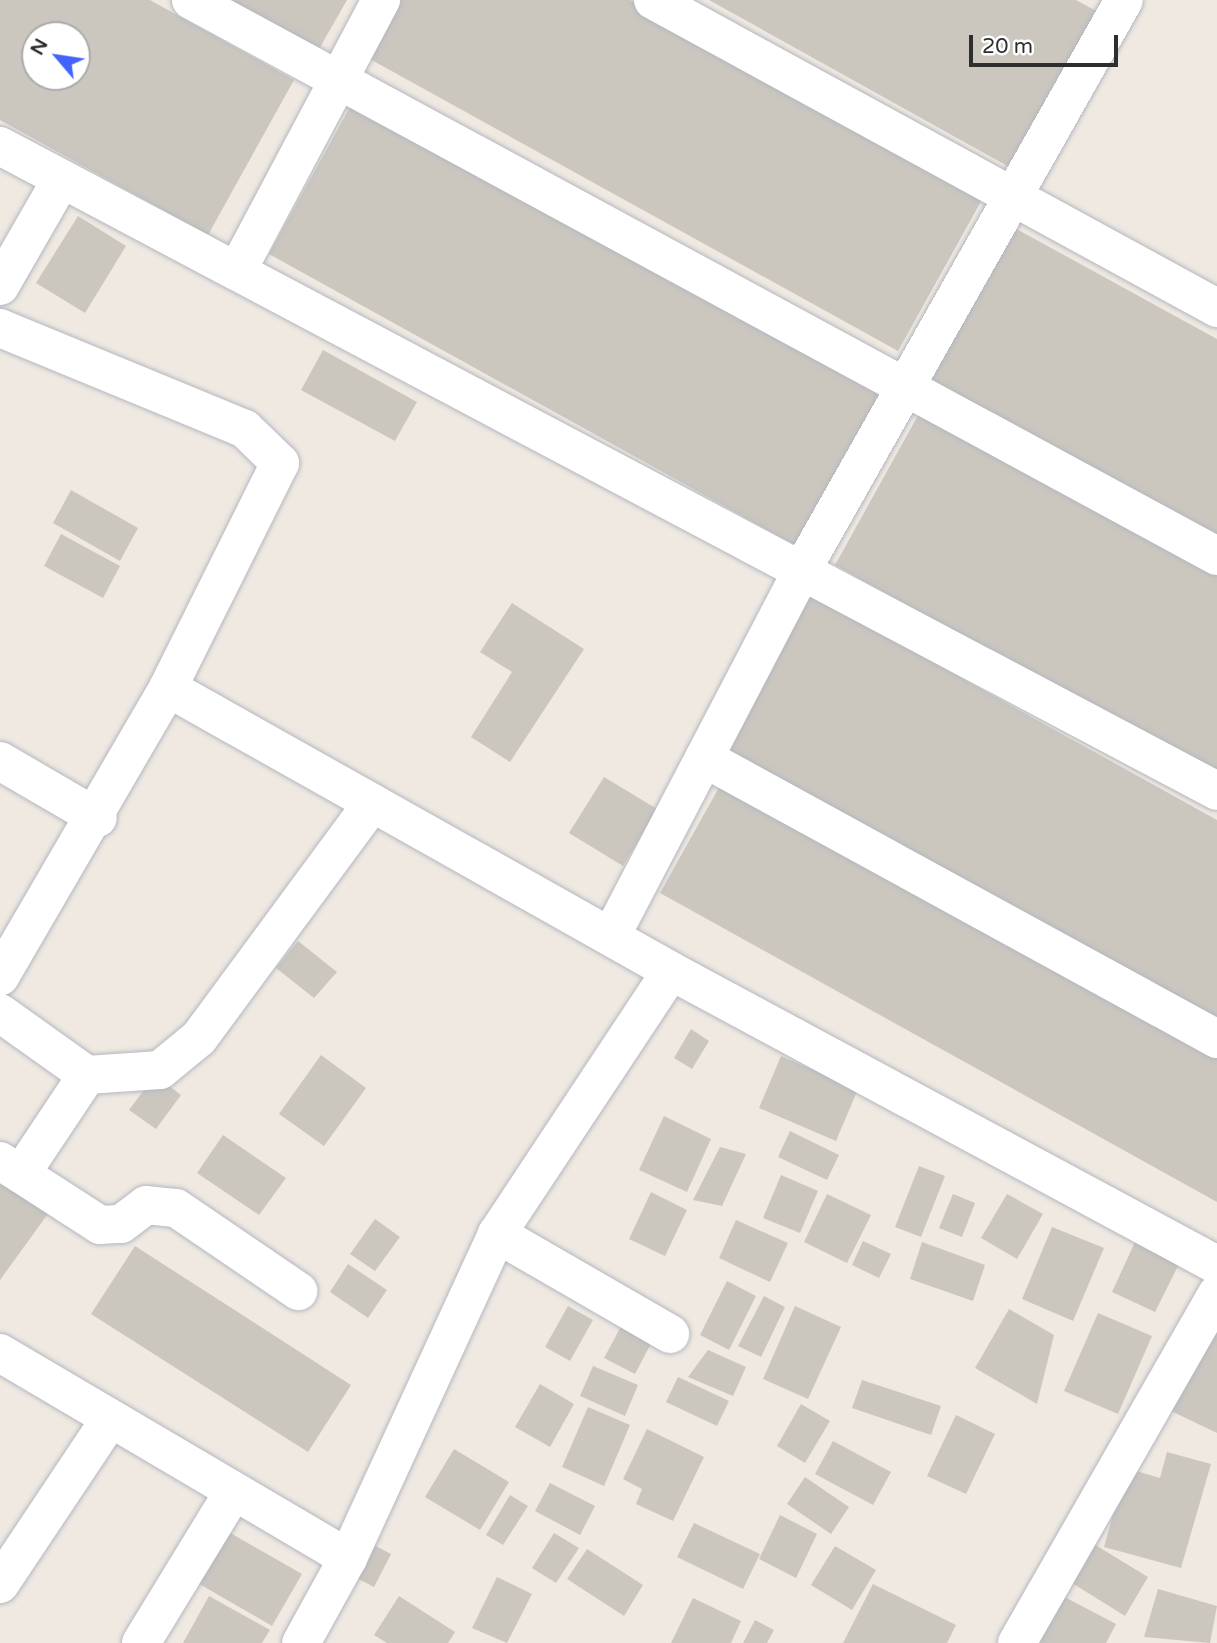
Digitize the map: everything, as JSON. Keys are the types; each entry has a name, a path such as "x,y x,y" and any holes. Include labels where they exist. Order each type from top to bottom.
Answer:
{"street":[{"path":"191,0 1217,556"},
{"path":"238,269 336,79 381,0"},
{"path":"653,0 1216,305"},
{"path":"611,936 803,568 909,388 1124,0"},
{"path":"0,146 803,568 1217,791"},
{"path":"0,286 61,180"},
{"path":"0,328 244,429 280,463 169,688 97,817 0,977"},
{"path":"169,688 671,971 1217,1265"},
{"path":"704,758 1217,1039"},
{"path":"0,761 97,817"},
{"path":"0,1013 87,1075 134,1075 181,1057 372,803"},
{"path":"301,1643 348,1558 497,1234 671,971"},
{"path":"87,1075 10,1168 100,1225 121,1224 146,1205 176,1208 298,1291"},
{"path":"497,1234 670,1334"},
{"path":"1017,1643 1217,1294"},
{"path":"0,1353 232,1494 348,1558"},
{"path":"0,1584 110,1419"},
{"path":"141,1643 232,1494"}],"building":[{"path":"0,0 150,0 294,80 208,235 0,120"},
{"path":"230,0 347,0 319,49"},
{"path":"388,0 630,0 984,196 898,351 359,53"},
{"path":"709,0 1076,0 1098,12 1011,168"},
{"path":"355,98 895,397 809,553 269,254"},
{"path":"78,216 126,246 85,313 36,283"},
{"path":"1013,227 1217,339 1217,542 927,382"},
{"path":"323,350 417,402 395,441 301,390"},
{"path":"921,410 1217,574 1217,777 835,565"},
{"path":"71,490 138,528 120,561 53,523"},
{"path":"61,534 120,566 103,598 44,566"},
{"path":"810,594 1217,820 1217,1023 723,750"},
{"path":"512,603 584,649 510,762 471,737 512,672 480,652"},
{"path":"604,777 657,809 623,866 569,833"},
{"path":"722,782 1217,1050 1217,1202 660,893"},
{"path":"298,941 337,972 314,998 276,968"},
{"path":"691,1029 709,1041 692,1069 674,1058"},
{"path":"321,1055 366,1088 324,1146 279,1114"},
{"path":"781,1056 858,1089 836,1141 759,1108"},
{"path":"155,1075 181,1095 156,1129 129,1110"},
{"path":"664,1116 711,1139 687,1192 639,1170"},
{"path":"790,1131 839,1155 827,1180 778,1157"},
{"path":"223,1135 286,1178 259,1215 197,1173"},
{"path":"720,1147 746,1154 722,1206 693,1200"},
{"path":"919,1166 945,1176 921,1237 895,1227"},
{"path":"0,1171 55,1204 0,1280"},
{"path":"781,1175 818,1191 800,1233 763,1218"},
{"path":"651,1192 687,1210 665,1256 629,1239"},
{"path":"827,1194 871,1215 847,1263 804,1242"},
{"path":"953,1194 975,1203 962,1237 939,1228"},
{"path":"1007,1194 1043,1214 1017,1259 981,1238"},
{"path":"375,1219 400,1237 375,1271 350,1254"},
{"path":"736,1220 788,1243 770,1282 719,1258"},
{"path":"1052,1227 1104,1248 1073,1321 1022,1299"},
{"path":"863,1241 891,1254 879,1278 852,1265"},
{"path":"922,1242 985,1265 973,1301 910,1279"},
{"path":"1135,1242 1180,1262 1155,1312 1112,1292"},
{"path":"135,1246 351,1385 308,1452 91,1314"},
{"path":"348,1264 387,1290 368,1318 330,1292"},
{"path":"727,1281 756,1296 729,1350 700,1335"},
{"path":"764,1296 785,1307 761,1357 738,1346"},
{"path":"568,1306 593,1320 570,1361 545,1347"},
{"path":"795,1306 841,1327 808,1399 763,1379"},
{"path":"1009,1309 1054,1335 1037,1404 975,1368"},
{"path":"1098,1313 1152,1336 1118,1414 1064,1391"},
{"path":"1217,1316 1217,1433 1171,1411"},
{"path":"625,1319 655,1336 635,1374 604,1358"},
{"path":"708,1350 746,1367 733,1396 688,1377"},
{"path":"593,1366 638,1385 625,1416 580,1396"},
{"path":"678,1377 729,1401 717,1426 666,1402"},
{"path":"862,1380 941,1406 931,1435 852,1408"},
{"path":"540,1384 574,1404 550,1447 515,1427"},
{"path":"801,1404 830,1421 805,1463 777,1446"},
{"path":"588,1407 630,1425 604,1486 562,1467"},
{"path":"956,1415 995,1434 966,1494 927,1476"},
{"path":"647,1429 704,1457 673,1521 636,1504 642,1489 623,1479"},
{"path":"833,1441 891,1472 873,1505 815,1474"},
{"path":"454,1449 509,1482 480,1530 425,1497"},
{"path":"1167,1452 1211,1464 1181,1568 1104,1547 1126,1468 1160,1478"},
{"path":"805,1477 849,1507 831,1534 787,1504"},
{"path":"550,1483 595,1506 580,1535 535,1511"},
{"path":"510,1495 528,1506 503,1545 486,1535"},
{"path":"780,1515 817,1534 796,1578 759,1559"},
{"path":"694,1523 760,1554 743,1589 677,1557"},
{"path":"225,1530 302,1574 272,1626 196,1582"},
{"path":"554,1533 579,1548 556,1583 532,1568"},
{"path":"1087,1540 1148,1577 1125,1616 1064,1578"},
{"path":"368,1542 391,1554 374,1587 351,1575"},
{"path":"835,1546 876,1570 852,1610 811,1585"},
{"path":"587,1549 643,1585 624,1616 567,1579"},
{"path":"497,1577 532,1594 507,1643 472,1628"},
{"path":"873,1584 956,1625 947,1643 843,1643"},
{"path":"1158,1589 1217,1606 1210,1643 1144,1637"},
{"path":"1059,1594 1116,1624 1106,1643 1034,1643"},
{"path":"209,1596 270,1630 262,1643 183,1643"},
{"path":"399,1596 455,1632 448,1643 387,1643 374,1635"},
{"path":"693,1598 741,1621 731,1643 671,1643"},
{"path":"755,1620 774,1630 767,1643 743,1643"}]}
